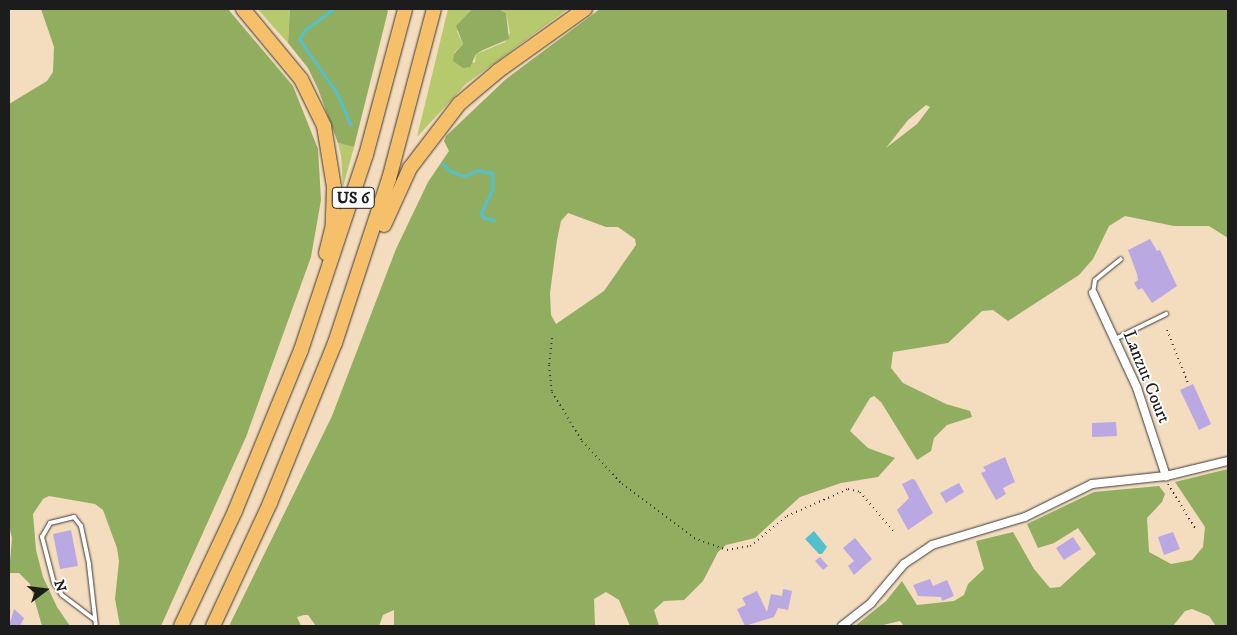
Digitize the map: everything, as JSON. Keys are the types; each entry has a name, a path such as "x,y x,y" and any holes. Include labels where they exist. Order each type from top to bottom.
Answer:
{"highway":[{"path":"243,9 308,90 324,126 334,176 333,219 328,248 306,313 289,383"},
{"name":"US 6","path":"181,626 235,511 289,383 356,187 405,9"},
{"name":"US 6","path":"213,626 298,438 347,310 392,170 434,9"},
{"path":"347,310 361,285 403,181 438,128 483,83 585,9"}],"street":[{"name":"Lanzut Court","path":"1093,292 1144,408 1164,476"},
{"path":"842,626 871,604 908,560 932,545 1017,520 1092,484 1164,476 1228,461"}],"lane":[{"path":"1093,292 1095,280 1121,259"},
{"path":"1115,339 1166,314"},
{"path":"95,620 62,595 54,583 42,536 50,523 71,518 79,522 89,565 96,626"}],"path":[{"path":"1167,330 1188,383"},
{"path":"552,338 549,365 552,392 582,441 622,484 694,538 727,550 750,546 787,516 848,490 860,492 895,533"},
{"path":"1164,476 1195,528"}],"green space":[{"path":"41,9 228,9 293,86 318,149 321,200 311,257 246,437 161,626 120,626 115,599 119,561 117,548 103,510 95,504 49,496 43,499 33,514 36,550 43,577 57,607 70,626 42,626 30,584 19,573 9,573 12,538 9,526 9,104 47,81 53,72 54,47"},
{"path":"258,9 290,9 288,43 268,21"},
{"path":"290,9 386,9 388,11 354,147 338,143 308,68 288,43"},
{"path":"448,9 472,9 459,23 457,32 463,44 454,53 475,63 476,54 505,42 510,33 506,13 498,9 568,9 466,84 417,137"},
{"path":"472,9 498,9 506,13 509,39 476,54 470,67 463,68 453,61 454,54 463,44 456,26"},
{"path":"600,9 1228,9 1228,238 1209,226 1174,226 1125,216 1109,226 1093,259 1079,275 1008,321 993,310 982,311 948,343 893,352 891,368 903,383 946,404 970,411 972,417 947,425 934,438 931,451 917,460 881,402 874,396 870,398 850,431 868,448 895,458 878,477 841,483 800,497 755,538 726,545 718,552 703,581 684,600 664,601 654,610 659,626 630,626 619,600 606,592 594,599 595,626 394,626 394,610 383,615 379,626 316,626 308,615 304,615 297,617 301,626 229,626 332,416 396,249 428,182 449,151 444,141 446,136 506,79","holes":["926,105 930,107 917,124 886,148 908,120","568,213 606,227 618,227 635,239 636,245 604,291 556,324 551,315 550,293 561,221"]},
{"path":"338,143 354,147 343,187 341,156"},
{"path":"1228,469 1228,626 1216,626 1209,616 1192,609 1185,611 1173,626 904,626 900,621 879,626 855,626 886,601 902,581 917,605 954,601 964,595 968,584 984,569 976,541 1013,532 1034,569 1050,588 1060,587 1096,554 1078,528 1054,543 1038,548 1027,524 1094,492 1159,486 1165,494 1162,502 1147,518 1149,552 1171,564 1192,560 1203,547 1205,527 1175,482"}],"water":[{"path":"814,531 827,547 822,554 819,554 805,539"}],"building":[{"path":"1150,239 1157,251 1160,250 1177,286 1152,303 1142,288 1138,290 1134,283 1138,280 1137,274 1128,250"},
{"path":"1193,384 1211,424 1199,430 1180,390"},
{"path":"1116,422 1117,436 1092,437 1092,423"},
{"path":"1005,457 1015,482 1003,488 1006,494 996,500 981,473 986,471 983,467"},
{"path":"912,479 915,480 933,513 908,530 897,510 909,498 902,484"},
{"path":"959,483 964,492 946,503 940,493"},
{"path":"71,530 78,566 60,569 53,534"},
{"path":"1173,532 1180,549 1164,555 1158,537"},
{"path":"1073,537 1081,549 1064,560 1056,548"},
{"path":"855,538 872,559 854,575 848,566 854,561 843,548"},
{"path":"820,557 828,566 823,570 815,561"},
{"path":"930,579 933,586 947,580 954,596 942,601 941,597 918,596 913,585"},
{"path":"783,589 792,591 788,610 778,608 774,617 745,626 737,609 746,605 742,598 757,591 767,612 771,594 782,596"},
{"path":"14,609 24,618 20,626 9,626"}],"waterway":[{"path":"333,9 305,30 299,39 337,93 350,124"},
{"path":"442,163 450,171 464,176 478,170 492,173 492,190 481,213 483,217 494,220"}]}
